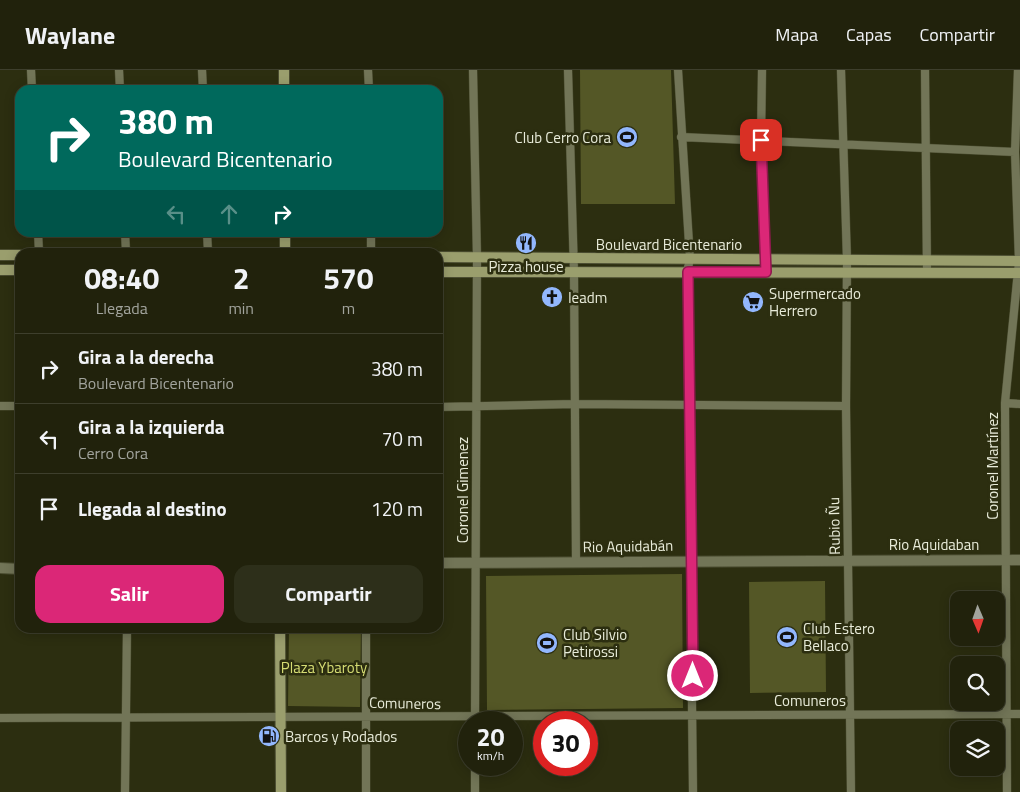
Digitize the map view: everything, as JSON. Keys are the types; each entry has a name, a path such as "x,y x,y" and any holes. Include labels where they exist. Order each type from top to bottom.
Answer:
{"main road":[{"path":"284,70 284,85"},
{"path":"0,255 15,255"},
{"name":"Boulevard Bicentenario","path":"443,257 1019,262"},
{"path":"0,270 15,270"},
{"name":"Boulevard Bicentenario","path":"443,272 1019,273"},
{"path":"280,633 281,792"}],"street":[{"path":"31,70 32,85"},
{"path":"119,70 120,85"},
{"path":"202,70 203,85"},
{"path":"368,70 369,85"},
{"name":"Coronel Gimenez","path":"473,70 476,258 475,711"},
{"path":"568,70 572,258 574,272 576,562"},
{"path":"678,70 690,259 688,272 693,792"},
{"path":"762,70 761,140 766,272"},
{"name":"Rubio Ñu","path":"842,70 842,144 847,260 846,406 851,792"},
{"path":"925,70 927,273"},
{"name":"Coronel Martínez","path":"1007,792 1006,403 1019,273 1015,152 1018,70"},
{"path":"681,137 1015,152"},
{"path":"1006,403 1020,404"},
{"path":"443,407 574,404 846,406"},
{"path":"0,406 15,406"},
{"name":"Rio Aquidaban","path":"848,559 1020,560"},
{"name":"Rio Aquidabán","path":"443,563 848,559"},
{"path":"0,568 15,569"},
{"path":"125,792 127,633"},
{"path":"366,633 366,792"},
{"name":"Comuneros","path":"523,719 693,714 1020,714"},
{"name":"Comuneros","path":"0,718 366,716 458,719"},
{"path":"475,776 475,792"}],"green space":[{"name":"Club Cerro Cora","path":"580,70 671,70 675,204 581,204"},
{"path":"682,574 683,708 487,710 486,576"},
{"name":"Club Estero Bellaco","path":"825,581 826,692 750,693 749,582"},
{"name":"Plaza Ybaroty","path":"289,633 361,633 360,707 288,706"}],"place":[{"name":"Club Cerro Cora","path":"627,137"},
{"name":"Pizza house","path":"526,243"},
{"name":"Ieadm","path":"552,297"},
{"name":"Supermercado Herrero","path":"753,302"},
{"name":"Club Estero Bellaco","path":"787,637"},
{"name":"Club Silvio Petirossi","path":"547,643"},
{"name":"Barcos y Rodados","path":"269,736"}],"route":[{"path":"693,676 688,272 766,272 761,140"}]}
